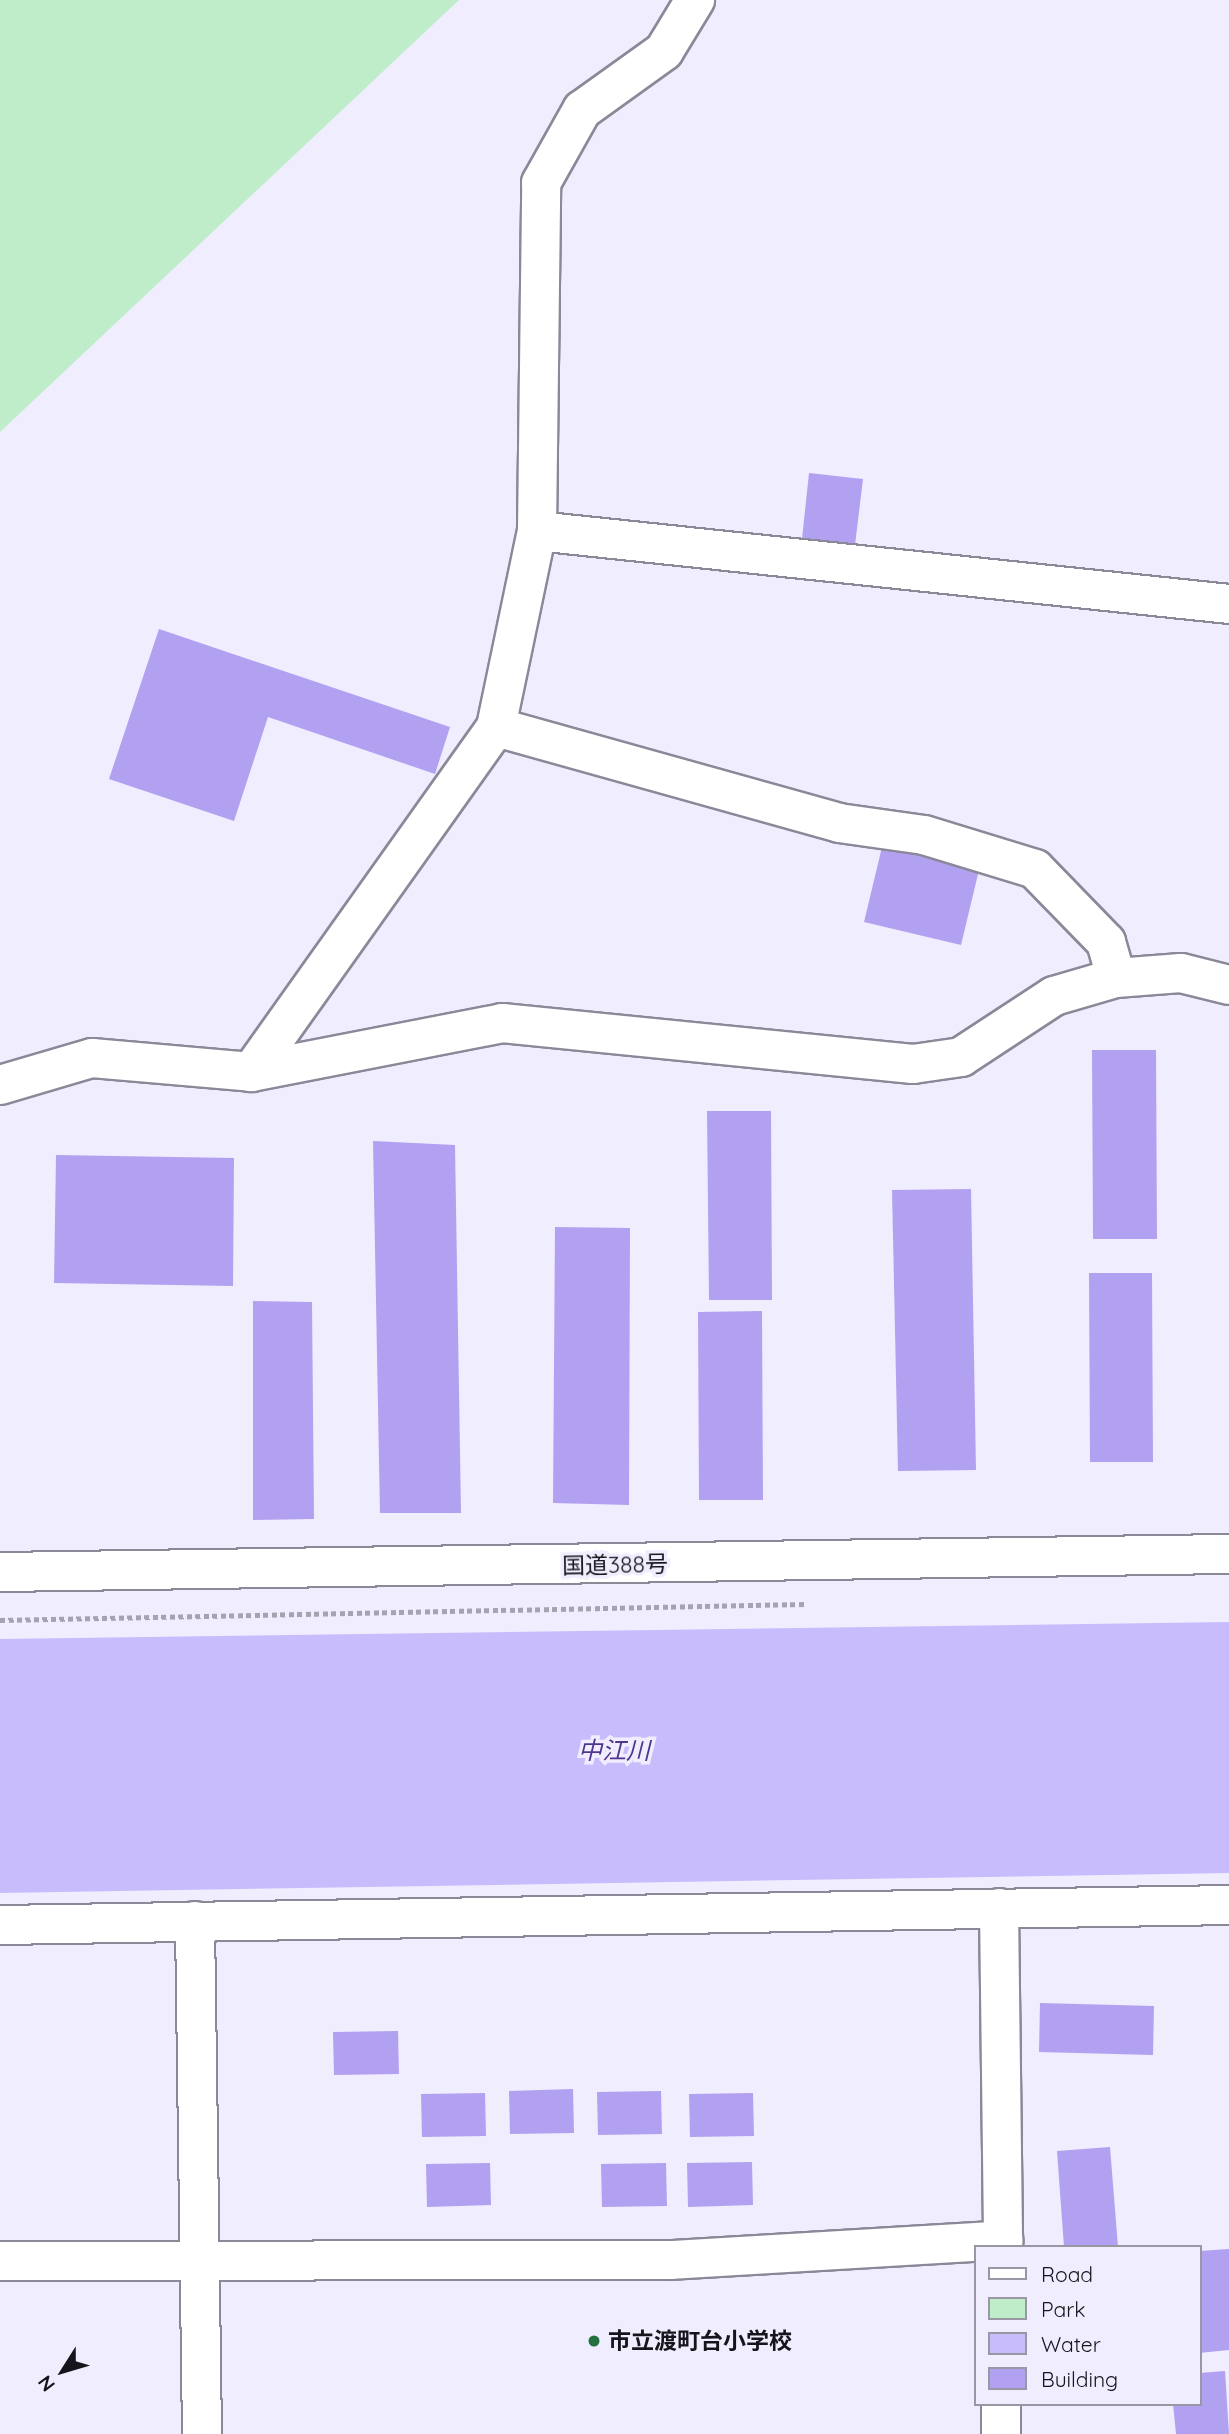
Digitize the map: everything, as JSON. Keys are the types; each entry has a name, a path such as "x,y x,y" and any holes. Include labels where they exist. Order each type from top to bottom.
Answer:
{"main road":[{"path":"251,1072 496,727 537,531 541,183 582,110 664,51 695,0"},
{"path":"537,531 1229,604"},
{"path":"496,727 839,823 924,835 1035,869 1106,942 1116,978"},
{"path":"0,1085 92,1058 251,1072 502,1023 913,1064 961,1057 1054,996 1116,978 1181,973 1229,985"},
{"name":"国道388号","path":"0,1572 1229,1554"},
{"path":"0,1925 1229,1905"},
{"path":"0,2261 671,2260 1003,2243 999,1908"},
{"path":"195,1922 202,2434"},
{"path":"1001,2406 1001,2434"}],"path":[{"path":"0,1620 824,1604"}],"green space":[{"path":"0,0 459,0 0,432"}],"water":[{"name":"中江川","path":"1229,1622 1229,1873 0,1893 0,1639"}],"building":[{"path":"809,473 863,479 855,545 802,539"},
{"path":"159,629 450,727 435,774 268,717 234,821 109,779"},
{"path":"882,847 979,870 961,945 864,922"},
{"path":"1092,1050 1156,1050 1157,1239 1093,1239"},
{"path":"707,1111 771,1111 772,1300 709,1300"},
{"path":"373,1141 455,1145 461,1513 380,1513"},
{"path":"56,1155 234,1158 233,1286 54,1283"},
{"path":"971,1189 976,1470 898,1471 892,1190"},
{"path":"555,1227 630,1228 629,1505 553,1503"},
{"path":"1089,1273 1152,1273 1153,1462 1090,1462"},
{"path":"253,1301 312,1302 314,1519 253,1520"},
{"path":"762,1311 763,1500 699,1500 698,1312"},
{"path":"1040,2003 1154,2006 1153,2055 1039,2052"},
{"path":"398,2031 399,2074 334,2075 333,2032"},
{"path":"573,2089 574,2133 510,2134 509,2091"},
{"path":"661,2091 662,2134 598,2135 597,2092"},
{"path":"485,2093 486,2136 422,2137 421,2094"},
{"path":"753,2093 754,2136 690,2137 689,2094"},
{"path":"1110,2147 1118,2245 1064,2245 1057,2151"},
{"path":"752,2162 753,2205 688,2207 687,2163"},
{"path":"490,2163 491,2205 427,2207 426,2164"},
{"path":"666,2163 667,2206 602,2207 601,2164"},
{"path":"1229,2249 1229,2350 1201,2353 1201,2251"},
{"path":"1225,2371 1229,2434 1176,2434 1173,2406 1201,2406 1201,2373"}],"place":[{"name":"市立渡町台小学校","path":"594,2341"}]}
